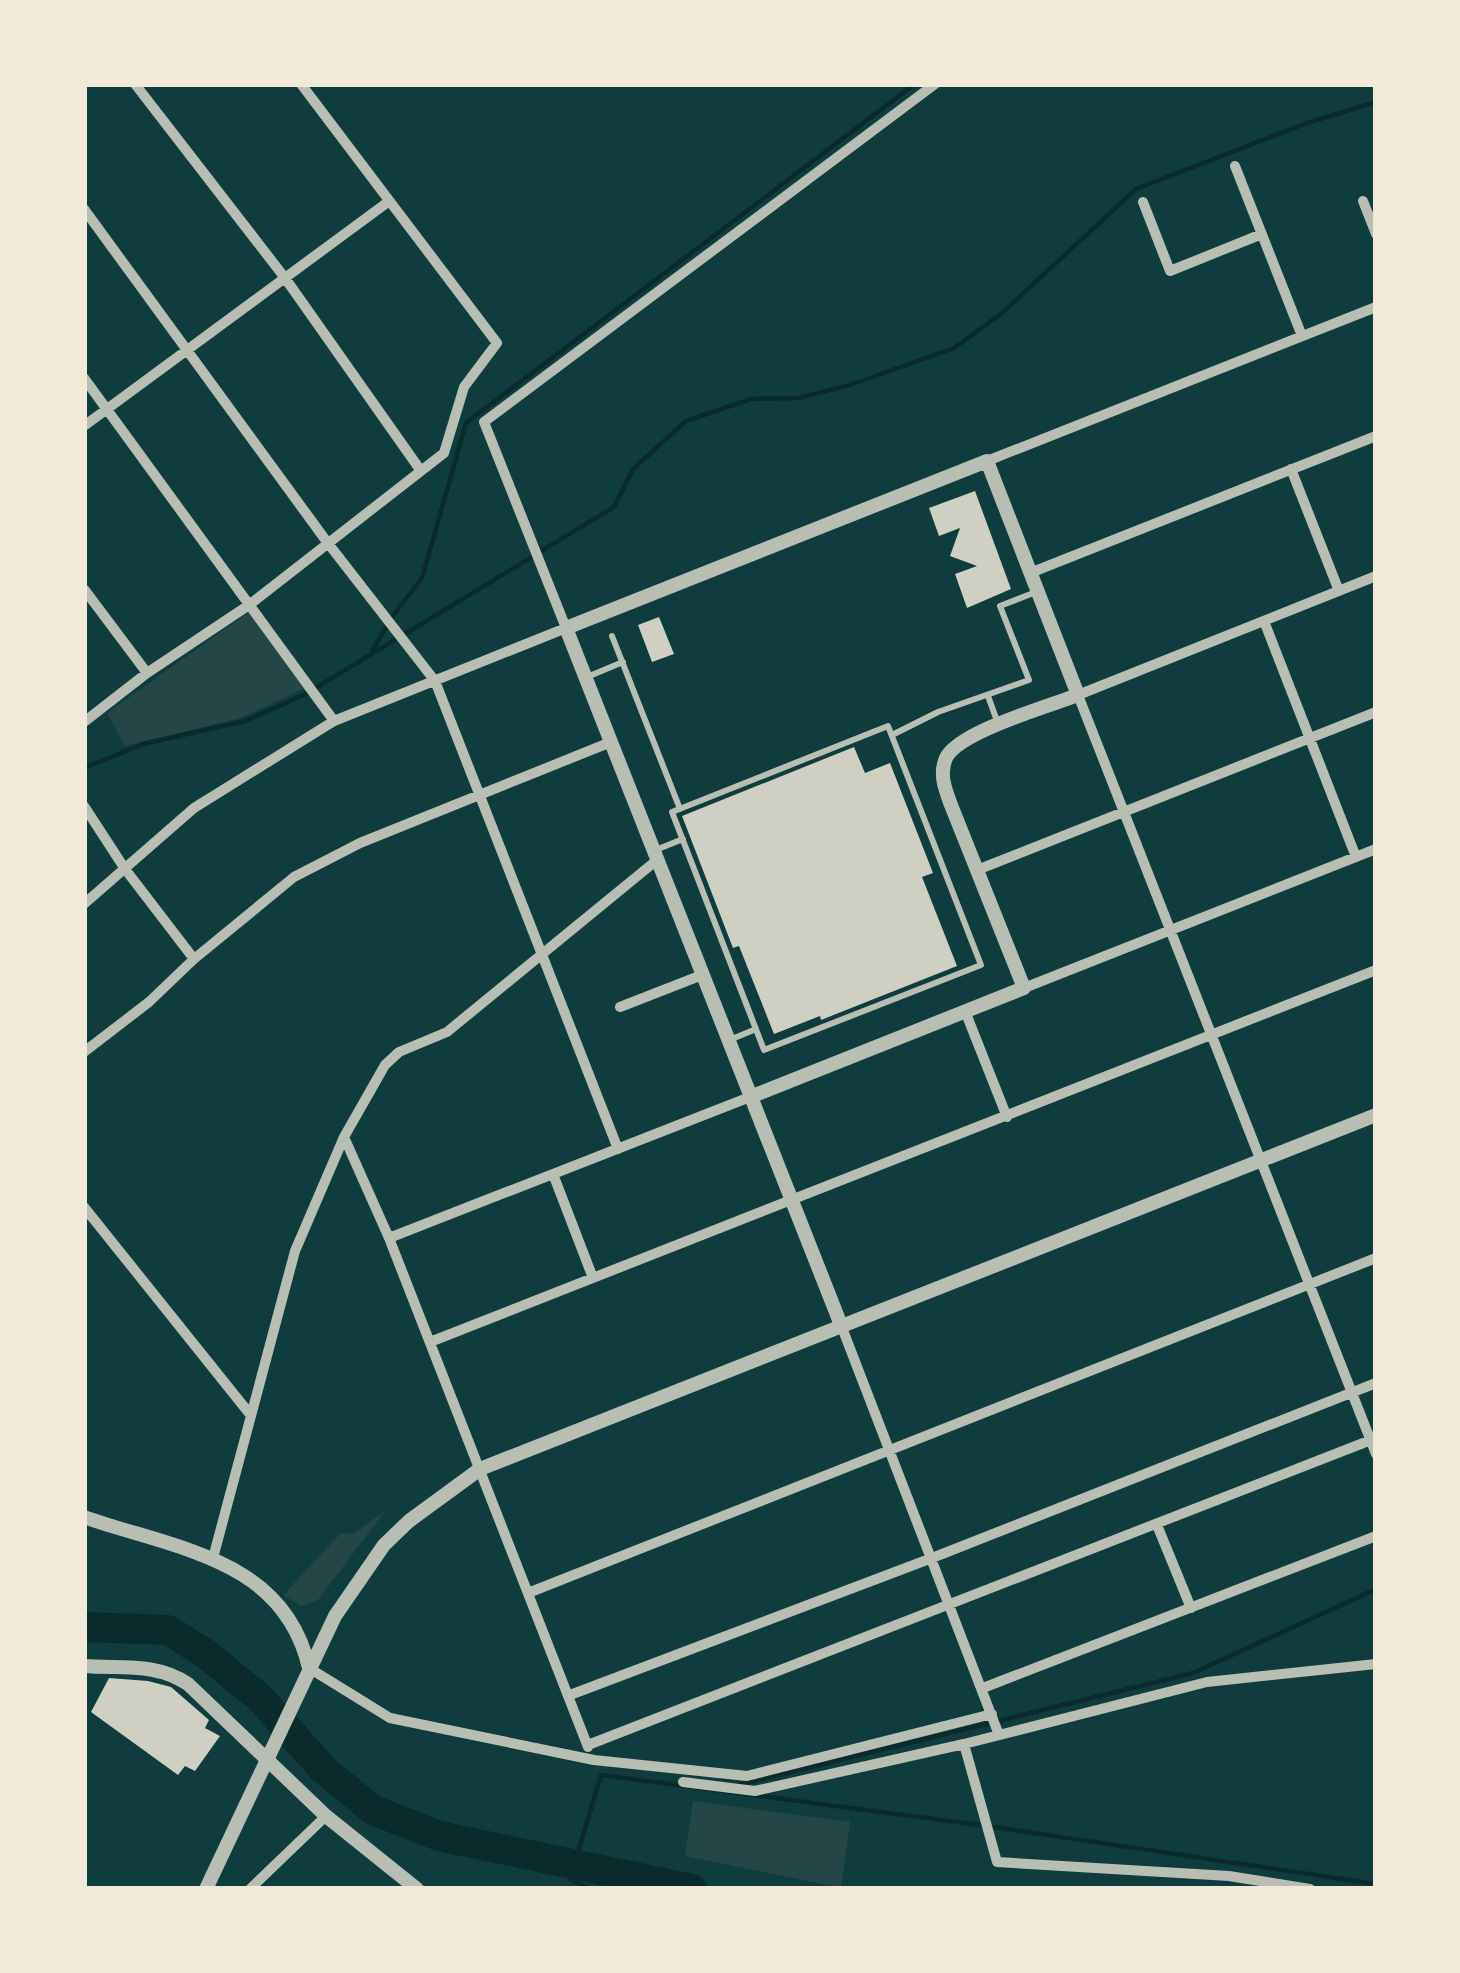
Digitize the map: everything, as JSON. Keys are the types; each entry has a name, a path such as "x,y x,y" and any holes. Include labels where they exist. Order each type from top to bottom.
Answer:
{"street":[{"path":"135,84 285,278 421,471"},
{"path":"84,722 249,605 444,453 464,387 496,343 301,84"},
{"path":"935,84 484,422 999,1735"},
{"path":"1235,166 1302,336"},
{"path":"1363,201 1376,234"},
{"path":"84,426 388,202"},
{"path":"1143,202 1170,271 1262,234"},
{"path":"84,209 434,681 618,1149"},
{"path":"84,904 194,808 334,721 1376,307"},
{"path":"84,379 334,721"},
{"path":"1030,572 1376,436"},
{"path":"987,461 1376,1454"},
{"path":"1291,469 1339,591"},
{"path":"1024,988 946,791 948,753 999,725 1376,576"},
{"path":"84,589 147,673"},
{"path":"1264,621 1356,856"},
{"path":"976,870 1376,712"},
{"path":"84,1052 294,877 360,843 611,742"},
{"path":"84,806 194,959"},
{"path":"389,1238 1376,849"},
{"path":"213,1558 295,1252 344,1137 385,1065 399,1052 447,1032 655,855"},
{"path":"430,1342 1376,970"},
{"path":"620,1007 702,975"},
{"path":"965,1011 1007,1117"},
{"path":"206,1889 335,1616 385,1545 480,1468 1376,1114"},
{"path":"344,1137 389,1238 594,1760"},
{"path":"553,1174 593,1278"},
{"path":"84,1207 249,1413"},
{"path":"528,1593 1376,1258"},
{"path":"570,1695 1376,1383"},
{"path":"588,1745 1371,1440"},
{"path":"84,1516 213,1558 242,1573 279,1603 304,1643 309,1668 390,1718 594,1760 747,1775 992,1714"},
{"path":"1157,1525 1191,1608"},
{"path":"983,1688 1376,1536"},
{"path":"683,1782 755,1791 1207,1682 1376,1664"},
{"path":"84,1666 134,1666 175,1676 326,1816 418,1889"},
{"path":"964,1744 997,1862 1229,1876 1310,1889"},
{"path":"250,1889 326,1816"}],"lane":[{"path":"892,734 1029,680 1000,606 1037,591"},
{"path":"612,636 680,809"},
{"path":"586,677 622,662"},
{"path":"988,696 999,725"},
{"path":"889,726 981,965 764,1050 672,812 680,809 889,726"},
{"path":"655,855 682,839"},
{"path":"728,1041 756,1029"}],"shaded area":[{"path":"249,612 305,688 240,718 125,746 107,713"},
{"path":"385,1511 318,1600 301,1606 283,1595 341,1533 353,1534"},
{"path":"693,1801 850,1822 841,1888 685,1856"}],"building":[{"path":"975,491 1011,589 967,608 955,574 977,566 950,556 960,528 939,536 929,508"},
{"path":"659,617 674,654 652,662 638,625"},
{"path":"854,747 865,773 890,763 933,873 922,877 957,966 774,1034 739,946 733,948 682,816"},
{"path":"109,1678 171,1687 209,1720 205,1728 220,1736 195,1771 185,1766 178,1775 91,1712"}],"waterway":[{"path":"372,651 422,578 466,423 915,84"},
{"path":"84,768 143,744 245,721 306,694 614,507 633,469 686,421 751,399 798,398 850,385 954,348 1001,314 1136,189 1307,123 1376,102"},
{"path":"738,1785 1193,1673 1376,1589"},
{"path":"84,1627 168,1630 206,1654 260,1698 324,1770 373,1810 439,1836 692,1889"},
{"path":"589,1889 570,1879 601,1775 1376,1884"}]}
